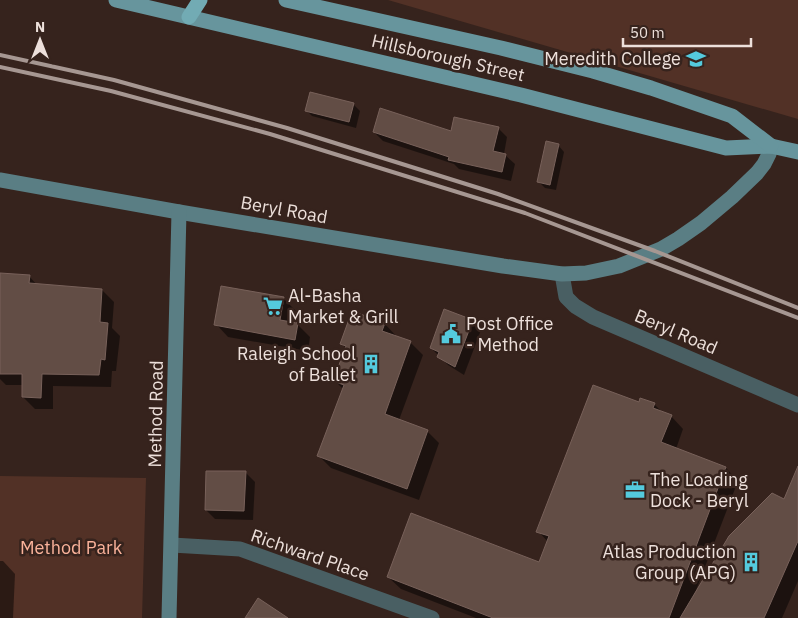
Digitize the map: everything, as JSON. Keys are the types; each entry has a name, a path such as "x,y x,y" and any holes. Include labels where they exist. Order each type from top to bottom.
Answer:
{"highway":[{"path":"186,0 188,17"},
{"path":"188,17 200,0"}],"main road":[{"name":"Hillsborough Street","path":"116,0 522,95 726,148 771,146 798,152"},
{"name":"Hillsborough Street","path":"286,0 501,48 651,88 732,116 771,146"}],"street":[{"name":"Beryl Road","path":"0,180 503,266 562,274 586,273 619,266 661,249 678,239 701,223 757,173 764,164 771,146"},
{"name":"Method Road","path":"169,618 179,212"},
{"name":"Beryl Road","path":"562,274 566,297 575,306 593,317 798,405"},
{"name":"Richward Place","path":"172,545 240,549 432,618"}],"green space":[{"name":"Meredith College","path":"388,0 798,0 798,119"},
{"name":"Method Park","path":"0,476 146,478 142,618 0,618"}],"building":[{"path":"310,92 354,103 349,122 305,111"},
{"path":"380,108 451,131 454,117 499,127 493,151 506,154 502,172 448,160 449,157 373,132"},
{"path":"546,141 559,144 550,185 537,182"},
{"path":"0,273 30,275 29,283 102,289 100,322 108,323 105,360 101,359 99,375 42,374 41,398 22,397 22,374 0,374"},
{"path":"221,286 284,297 280,320 298,323 295,340 214,325"},
{"name":"Post Office - Method","path":"444,309 473,320 455,367 437,357 439,352 430,348"},
{"path":"352,311 385,323 382,331 411,341 385,414 428,430 407,489 317,456 344,385 333,381 346,346 340,344"},
{"name":"The Loading Dock - Beryl","path":"593,385 639,402 640,398 655,403 653,408 672,415 661,442 726,467 669,618 493,618 387,577 411,513 539,562 549,536 536,532"},
{"name":"Atlas Production Group (APG)","path":"798,466 798,541 764,618 680,618 729,536 772,493 784,499"},
{"path":"206,471 246,471 244,511 205,510"},
{"path":"258,598 288,618 245,618"}],"railway":[{"path":"0,55 114,80 287,128 498,194 655,251 798,308"},
{"path":"0,67 111,91 270,134 525,213 798,318"}],"place":[{"name":"Meredith College","path":"696,59"},
{"name":"Al-Basha Market & Grill","path":"273,306"},
{"name":"Post Office - Method","path":"451,334"},
{"name":"Raleigh School of Ballet","path":"371,364"},
{"name":"The Loading Dock - Beryl","path":"635,490"},
{"name":"Atlas Production Group (APG)","path":"751,562"}]}
